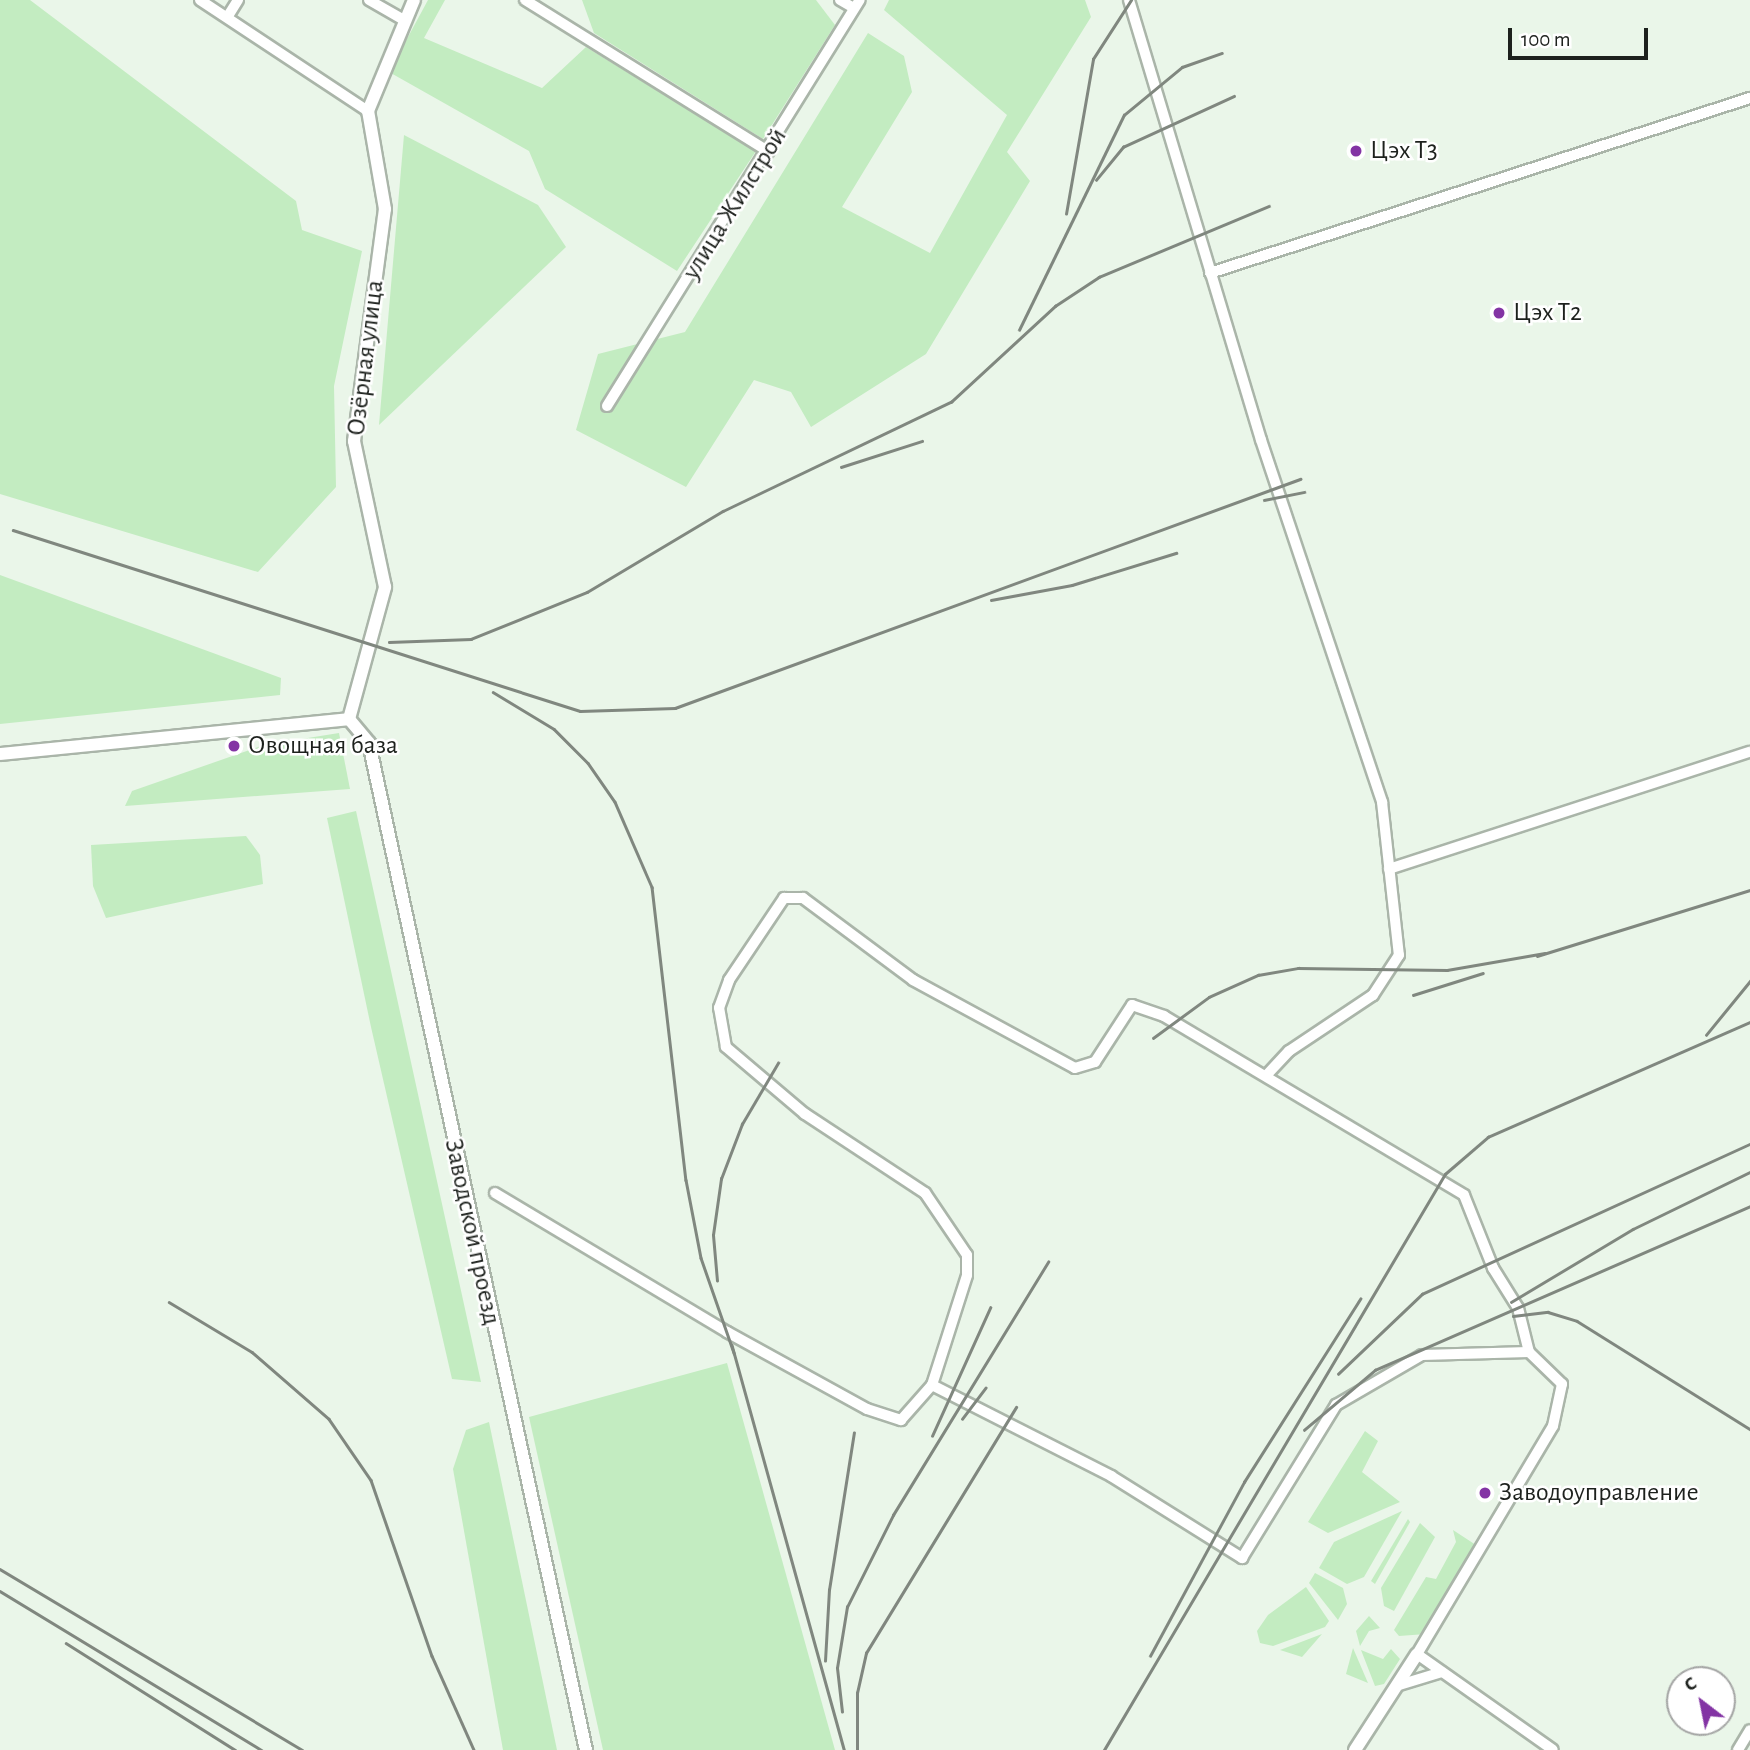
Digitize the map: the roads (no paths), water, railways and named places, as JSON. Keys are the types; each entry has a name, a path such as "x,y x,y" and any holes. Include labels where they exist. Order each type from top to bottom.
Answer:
{"street":[{"path":"200,0 368,111 414,0"},
{"path":"228,16 238,0"},
{"path":"369,0 404,20"},
{"path":"525,0 769,152"},
{"path":"840,0 857,4"},
{"path":"1129,0 1210,273 1382,802 1399,955 1382,986 1289,1051 1266,1076"},
{"name":"улица Жилстрой","path":"607,406 769,152 857,4"},
{"path":"1210,273 1750,98"},
{"name":"Озёрная улица","path":"349,719 385,587 354,441 385,209 368,111"},
{"path":"0,754 349,719"},
{"name":"Заводской проезд","path":"349,719 369,743 586,1750"},
{"path":"1389,869 1750,752"},
{"path":"495,1193 867,1409 901,1420 932,1385 967,1275 967,1255 950,1225 926,1193 805,1114 726,1047 719,1030 729,979 784,898 803,898 913,980 1054,1061 1075,1068 1095,1062 1132,1005 1164,1016 1464,1195 1493,1268 1518,1308 1529,1352 1562,1384 1553,1426 1417,1654 1355,1750"},
{"path":"932,1385 1111,1476 1242,1558 1336,1405 1422,1355 1529,1352"},
{"path":"1417,1654 1553,1750"},
{"path":"1396,1686 1443,1672"},
{"path":"1738,1750 1750,1730"}],"railway":[{"path":"1066,214 1093,59 1131,0"},
{"path":"1019,330 1124,115 1182,67 1222,53"},
{"path":"1096,180 1123,147 1234,96"},
{"path":"389,642 471,639 587,592 723,511 951,402 1055,306 1099,277 1269,206"},
{"path":"841,467 922,441"},
{"path":"13,530 580,711 675,708 1300,479"},
{"path":"1264,500 1304,492"},
{"path":"991,600 1072,585 1176,553"},
{"path":"493,692 554,729 588,763 615,802 652,887 686,1180 701,1258 734,1353"},
{"path":"1537,956 1750,890"},
{"path":"1153,1038 1209,997 1258,975 1298,968 1447,970 1545,953"},
{"path":"1413,995 1483,973"},
{"path":"1706,1035 1750,981"},
{"path":"1104,1750 1445,1174 1488,1137 1750,1022"},
{"path":"717,1281 713,1235 721,1179 742,1124 778,1063"},
{"path":"1338,1374 1422,1294 1750,1144"},
{"path":"1511,1302 1633,1229 1750,1172"},
{"path":"1304,1430 1375,1370 1750,1206"},
{"path":"842,1712 837,1668 847,1607 893,1515 1048,1262"},
{"path":"1150,1656 1244,1482 1360,1299"},
{"path":"169,1302 252,1352 329,1419 371,1480 432,1656 474,1750"},
{"path":"932,1436 990,1308"},
{"path":"1513,1316 1548,1312 1577,1321 1750,1429"},
{"path":"732,1345 844,1750"},
{"path":"962,1419 985,1388"},
{"path":"857,1750 857,1693 866,1653 1016,1407"},
{"path":"825,1661 829,1590 854,1433"},
{"path":"0,1569 302,1750"},
{"path":"0,1591 262,1750"},
{"path":"66,1643 235,1750"}],"place":[{"name":"Цэх Т3","path":"1356,151"},
{"name":"Цэх Т2","path":"1499,313"},
{"name":"Овощная база","path":"234,746"},
{"name":"Заводоуправление","path":"1485,1493"}]}
